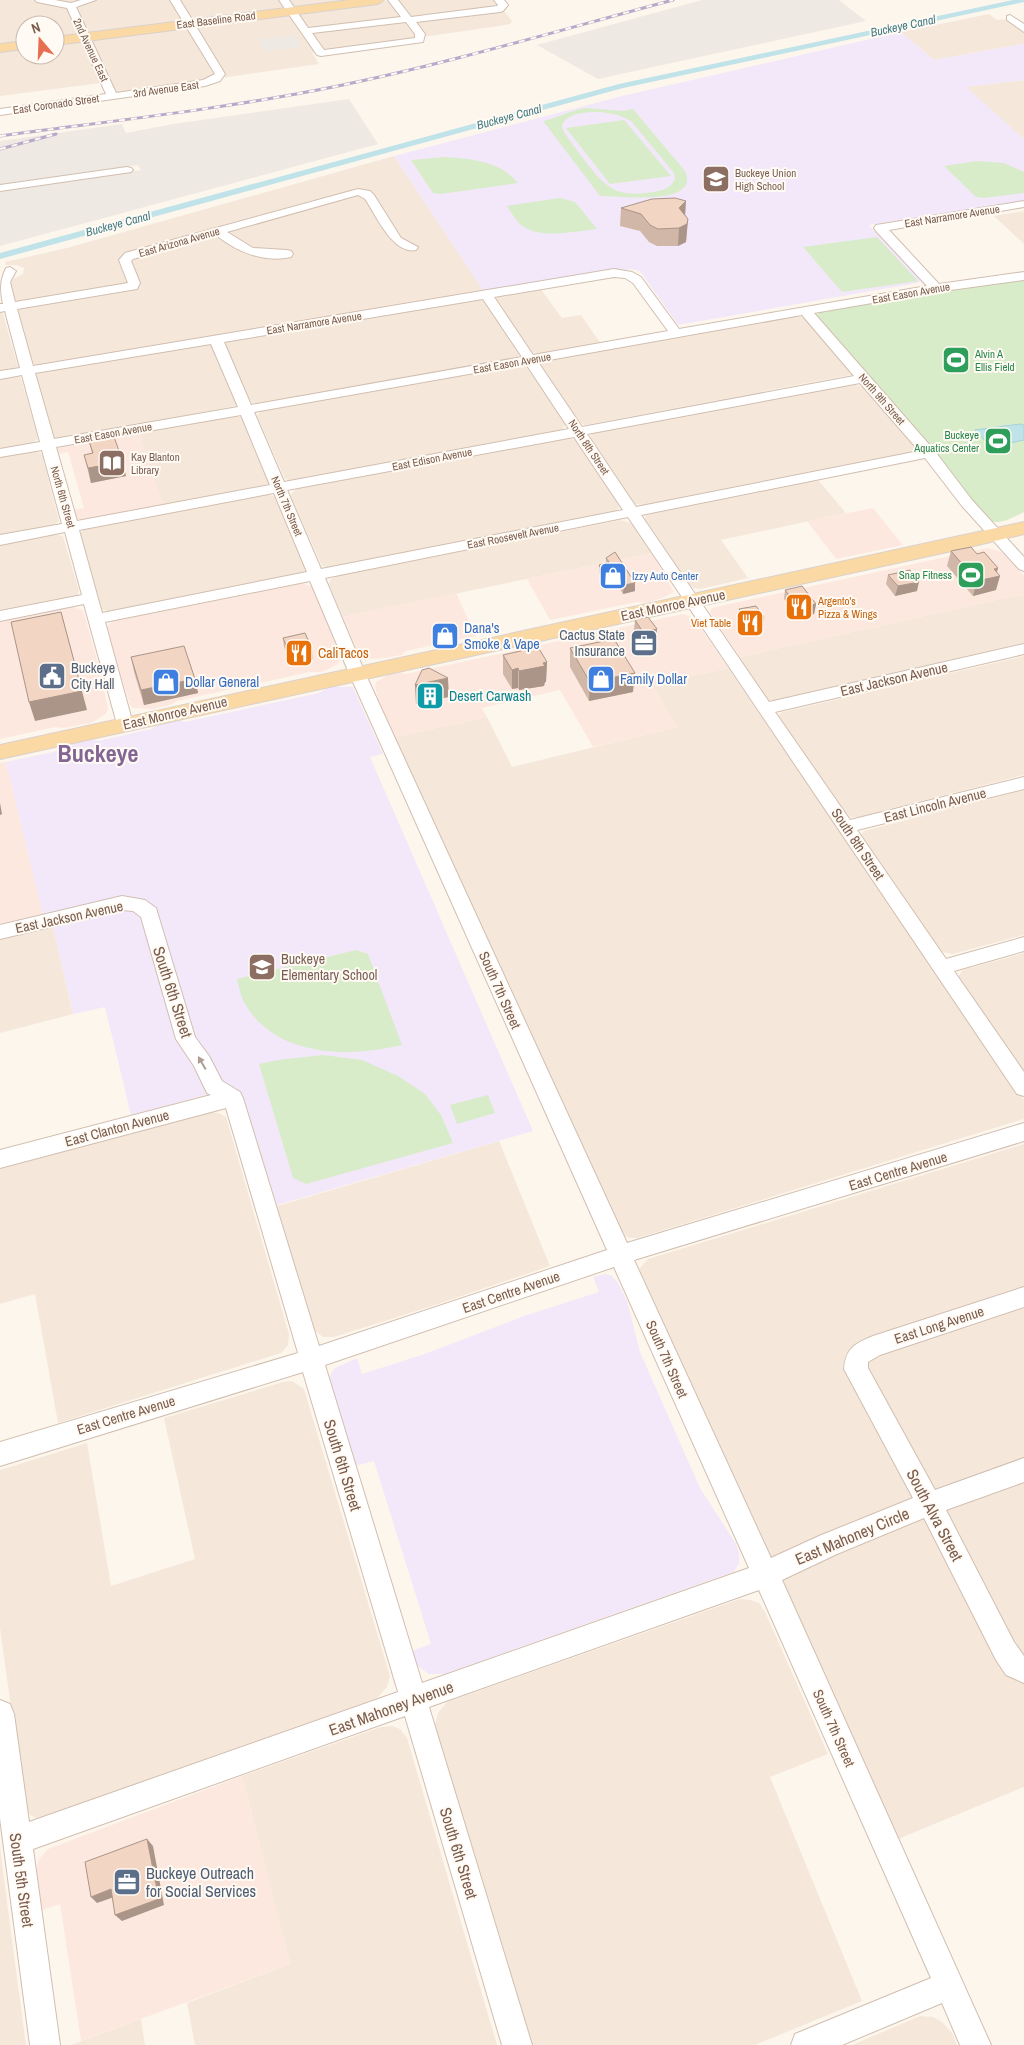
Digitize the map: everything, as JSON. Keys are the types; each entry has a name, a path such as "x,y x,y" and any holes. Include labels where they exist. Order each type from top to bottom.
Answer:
{"main road":[{"name":"East Baseline Road","path":"65,40 378,0"},
{"path":"0,48 15,46"},
{"name":"East Monroe Avenue","path":"0,752 1024,528"}],"street":[{"name":"2nd Avenue East","path":"40,0 71,6 102,86 112,96"},
{"path":"71,6 90,0"},
{"name":"3rd Avenue East","path":"112,96 205,83 216,79 220,74 175,0"},
{"path":"284,0 321,53 420,40 420,34 393,0"},
{"path":"306,31 409,20 500,4"},
{"path":"1010,18 1024,29"},
{"name":"East Coronado Street","path":"0,112 112,96"},
{"path":"0,188 127,170"},
{"name":"East Arizona Avenue","path":"5,307 133,286 134,283 126,258 362,192 370,197 397,240 412,247"},
{"name":"East Narramore Avenue","path":"936,288 880,228 1024,204"},
{"path":"218,231 239,248 246,251 287,254"},
{"name":"North 6th Street","path":"10,271 4,282 5,307 27,370 72,526 125,724"},
{"name":"East Narramore Avenue","path":"0,375 614,273 628,275 637,280 676,334"},
{"name":"East Eason Avenue","path":"0,453 936,288 1024,276"},
{"name":"North 8th Street","path":"486,294 691,601"},
{"name":"North 9th Street","path":"805,312 929,453 960,494 1024,566"},
{"name":"North 7th Street","path":"216,340 358,673"},
{"name":"East Edison Avenue","path":"0,540 864,378"},
{"name":"East Roosevelt Avenue","path":"96,619 929,453"},
{"path":"0,616 91,598"},
{"name":"South 8th Street","path":"691,601 1024,1088"},
{"name":"East Jackson Avenue","path":"764,709 1024,649"},
{"name":"South 7th Street","path":"358,673 976,2045"},
{"name":"East Lincoln Avenue","path":"846,827 1024,783"},
{"name":"East Jackson Avenue","path":"0,932 106,906 122,903 138,905"},
{"name":"South 6th Street","path":"138,905 149,914 186,1038 202,1062 214,1087 233,1098 517,2045"},
{"path":"942,967 1024,944"},
{"name":"East Clanton Avenue","path":"0,1159 233,1098"},
{"name":"East Centre Avenue","path":"0,1454 312,1359 620,1255 1024,1132"},
{"name":"East Long Avenue","path":"857,1358 863,1351 873,1347 1024,1297"},
{"name":"South Alva Street","path":"857,1358 856,1369 929,1503 1005,1651 1011,1662 1022,1669"},
{"name":"East Mahoney Circle","path":"765,1576 929,1503 1024,1470"},
{"name":"East Mahoney Avenue","path":"17,1840 765,1576"},
{"name":"South 5th Street","path":"0,1714 4,1772 17,1840 45,2045"},
{"path":"806,2045 949,1985"}],"shaded area":[{"path":"0,0 368,0 65,38 65,15 15,15 15,44 0,46"},
{"path":"395,0 495,0 512,21 510,24 499,26 312,53 319,64 115,93 109,82 0,96 0,50 15,48 15,65 65,65 65,42"},
{"path":"702,0 839,0 866,21 598,79 537,45"},
{"path":"989,14 997,20 1006,19 1024,33 1024,44 934,60 901,32"},
{"name":"Buckeye Union High School","path":"901,32 934,60 1024,44 1024,80 966,87 1024,139 1024,201 869,225 920,279 920,282 917,283 678,325 640,271 631,269 484,292 394,156 622,96"},
{"path":"294,35 301,47 265,51 258,39"},
{"path":"1024,80 1024,139 965,87"},
{"path":"349,99 378,144 0,246 0,192 141,170 138,165 0,186 0,141 122,124 126,133 173,124"},
{"path":"394,156 484,292 57,363 36,365 33,363 10,284 13,279 23,274 24,268 16,265 6,265 5,262 67,248"},
{"path":"1024,211 1024,244 994,216"},
{"path":"540,288 562,318 581,315 601,344 541,354 532,352 496,299 499,295"},
{"path":"475,299 484,301 519,354 516,359 259,404 251,402 224,345 229,340"},
{"path":"0,311 3,313 18,367 0,371"},
{"path":"796,316 804,318 851,372 850,375 585,425 580,423 541,368 543,361"},
{"path":"209,344 212,346 237,403 235,406 61,439 53,437 37,380 36,375 39,372"},
{"path":"518,365 528,367 566,424 562,430 293,481 285,479 257,416 262,410"},
{"path":"19,376 38,439 30,444 0,449 0,379"},
{"path":"852,384 863,387 914,447 912,452 644,505 635,504 590,439 594,433"},
{"path":"233,415 243,418 269,480 268,484 163,505 138,432"},
{"path":"138,432 163,505 83,520 77,519 74,510 84,508 68,452 58,454 56,451 58,448"},
{"path":"565,438 576,440 619,505 619,508 615,511 331,568 322,566 290,495 296,489"},
{"path":"34,450 42,454 59,521 52,526 0,536 0,456"},
{"path":"818,480 846,513 721,540 748,578 701,589 690,585 645,519 645,516 650,514"},
{"path":"266,494 276,497 306,568 305,571 300,574 110,612 101,609 80,535 82,531"},
{"path":"873,508 903,545 836,559 807,521"},
{"path":"620,520 631,523 652,553 343,617 329,584 331,579 337,576"},
{"path":"53,534 63,536 79,591 77,595 0,612 0,544"},
{"path":"987,548 1002,552 1024,576 1024,594 740,657 710,613 711,609 716,607"},
{"path":"652,553 674,592 660,599 645,603 637,602 550,620 527,579"},
{"path":"302,583 313,587 328,622 340,660 338,664 322,672 310,672 177,701 170,705 153,709 133,708 130,705 106,629 113,621"},
{"path":"456,593 476,636 406,651 401,655 387,658 369,659 359,654 343,617"},
{"path":"1024,594 1024,643 775,700 767,700 762,696 740,657"},
{"path":"73,607 83,610 108,708 106,714 91,723 64,728 55,727 0,739 0,620"},
{"path":"683,614 694,618 728,668 652,685 678,727 593,747 560,690 482,708 487,717 395,737 380,707 375,686 376,682 390,674 397,672 406,674"},
{"path":"1024,656 1024,775 859,817 850,817 843,814 778,719 778,715 783,712"},
{"path":"728,668 1024,1100 1024,1119 638,1238 629,1238 622,1234 395,737 487,717 512,767 677,727 652,685"},
{"name":"Buckeye Elementary School","path":"329,687 353,687 383,754 370,757 533,1131 277,1205 243,1096 227,1089 131,1115 105,1007 73,1014 53,927 46,928 6,762 57,751 64,745 89,740 98,741 151,729 160,724 178,720 185,722 319,693"},
{"path":"6,762 43,915 0,926 0,763"},
{"path":"1024,790 1024,935 953,954 937,951 861,839 861,834 864,831"},
{"path":"53,927 73,1014 0,1033 0,940"},
{"path":"1024,953 1024,1075 959,980 959,975 963,970"},
{"path":"209,1112 219,1113 226,1117 289,1334 288,1345 281,1353 58,1423 35,1294 0,1304 0,1169"},
{"path":"499,1141 550,1266 334,1337 323,1337 313,1329 277,1206"},
{"path":"1024,1144 1024,1787 898,1839 640,1273 640,1268 648,1259"},
{"path":"605,1274 612,1276 617,1281 627,1301 640,1352 700,1488 736,1544 739,1552 739,1564 733,1572 444,1674 429,1674 416,1665 412,1651 431,1644 374,1461 355,1466 330,1386 330,1375 335,1368 357,1358 362,1374 422,1355 527,1315 599,1292 593,1277"},
{"path":"292,1381 304,1389 390,1676 387,1687 377,1698 49,1817 36,1818 30,1815 25,1808 0,1628 0,1470 87,1443 111,1586 195,1559 164,1418 283,1382"},
{"path":"740,1599 759,1603 765,1612 828,1754 770,1777 862,2001 755,2045 532,2045 435,1725 438,1713 447,1702"},
{"path":"392,1726 400,1729 407,1738 497,2045 195,2045 187,2003 290,1964 242,1776 381,1727"},
{"path":"242,1776 290,1964 81,2041 60,1904 40,1911 35,1873 39,1859 48,1849"},
{"path":"0,1846 5,1887 26,2045 0,2045"},
{"path":"920,2016 933,2017 942,2022 952,2033 957,2045 852,2045"},
{"path":"141,2019 145,2045 71,2045 79,2042"}],"green space":[{"path":"580,109 623,111 633,109 685,171 687,183 681,190 669,195 654,197 600,196 543,121","holes":["601,112 618,115 631,121 674,173 675,179 669,187 660,191 639,194 611,188 590,167 562,128 563,123 567,119 577,114"]},
{"path":"624,120 671,176 610,184 566,128"},
{"path":"445,157 475,160 494,166 503,170 518,183 441,194 433,193 411,160"},
{"path":"977,161 1004,163 1024,172 1024,193 984,198 976,197 944,166"},
{"path":"560,198 575,202 597,229 560,233 531,231 519,223 507,206"},
{"path":"877,237 918,281 842,292 803,247"},
{"path":"1024,280 1024,512 1007,520 993,522 989,521 962,490 946,465 817,315 820,312 925,294"},
{"path":"356,950 368,954 402,1045 359,1052 337,1052 294,1044 275,1035 258,1022 245,1004 237,979"},
{"path":"323,1055 362,1060 398,1076 425,1094 441,1115 453,1143 306,1184 293,1178 259,1064"},
{"path":"488,1095 495,1113 457,1124 450,1105"}],"water":[{"path":"1024,425 1024,440 991,447 975,430"}],"building":[{"path":"675,198 686,201 679,208 688,219 687,224 679,228 658,229 650,225 641,214 621,208 652,199"},
{"path":"113,434 123,462 88,468 84,455 93,453 88,438"},
{"path":"971,547 977,554 984,552 998,568 994,569 1000,576 977,581 951,551"},
{"path":"615,552 635,583 624,585 616,573 606,575 599,565 609,562 606,558"},
{"path":"910,570 919,582 898,586 888,575"},
{"path":"802,586 816,604 799,608 785,590"},
{"path":"756,606 764,617 748,621 739,609"},
{"name":"Buckeye City Hall","path":"61,612 82,691 29,702 11,622"},
{"path":"648,617 657,629 643,632 635,620"},
{"path":"305,633 312,649 290,654 283,638"},
{"path":"614,639 635,673 590,682 570,648"},
{"path":"184,646 195,679 141,690 131,657"},
{"path":"538,647 547,662 543,663 545,666 519,671 518,668 512,670 503,655"},
{"path":"429,668 448,678 415,685 422,670"},
{"name":"Buckeye Outreach for Social Services","path":"147,1839 159,1899 115,1915 111,1889 91,1897 85,1862"}],"waterway":[{"name":"Buckeye Canal","path":"0,256 622,86 1023,0"}],"railway":[{"path":"0,136 209,108 333,87 461,57 673,0"},
{"path":"0,149 56,134"}],"place":[{"name":"Buckeye Union High School","path":"716,179"},
{"name":"Alvin A Ellis Field","path":"956,360"},
{"name":"Buckeye Aquatics Center","path":"998,441"},
{"name":"Kay Blanton Library","path":"112,463"},
{"name":"Snap Fitness","path":"971,575"},
{"name":"Izzy Auto Center","path":"613,576"},
{"name":"Argento's Pizza & Wings","path":"799,607"},
{"name":"Viet Table","path":"750,623"},
{"name":"Dana's Smoke & Vape","path":"445,636"},
{"name":"Cactus State Insurance","path":"644,643"},
{"name":"CaliTacos","path":"299,653"},
{"name":"Buckeye City Hall","path":"52,676"},
{"name":"Family Dollar","path":"601,679"},
{"name":"Dollar General","path":"166,682"},
{"name":"Desert Carwash","path":"430,696"},
{"name":"Buckeye Elementary School","path":"262,967"},
{"name":"Buckeye Outreach for Social Services","path":"127,1882"}],"district":[{"name":"Buckeye","path":"98,754"}]}
